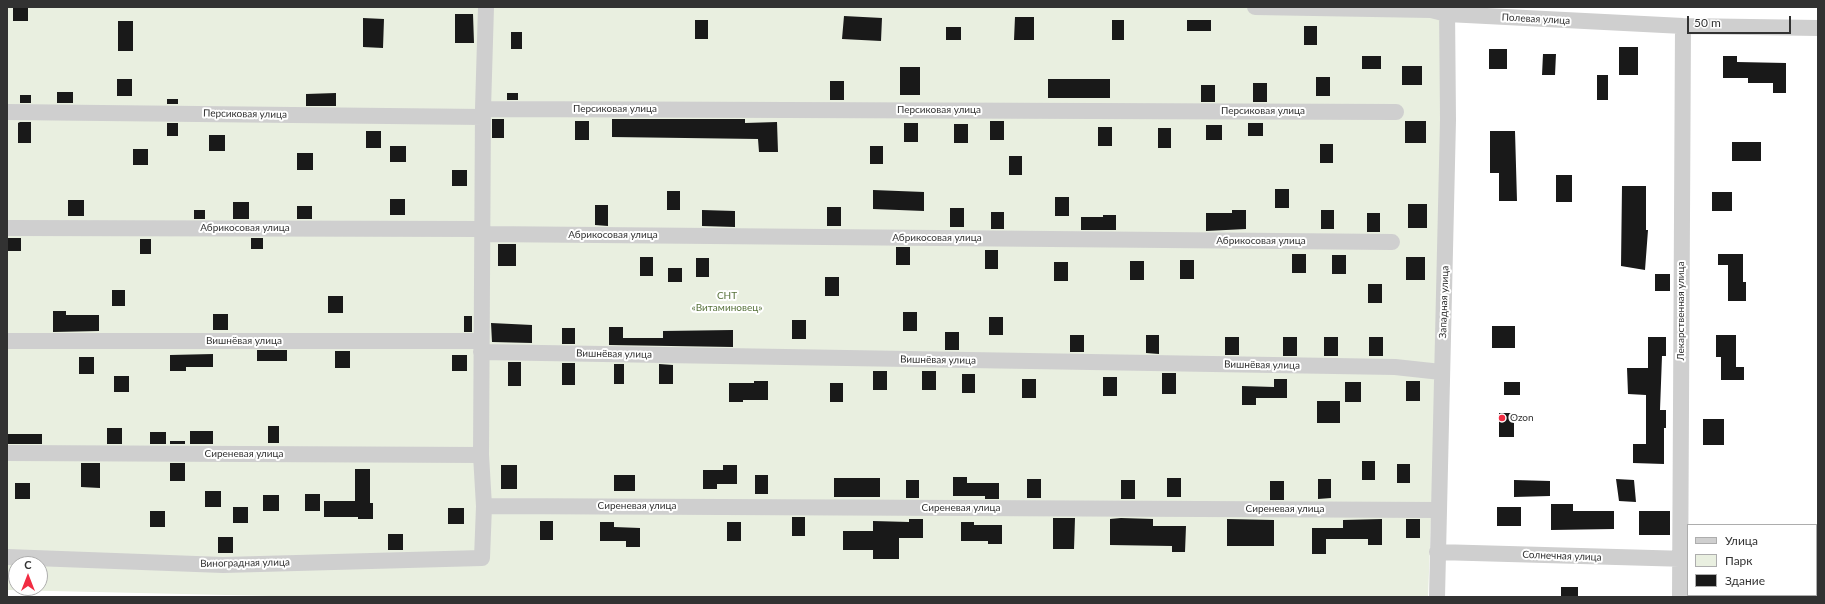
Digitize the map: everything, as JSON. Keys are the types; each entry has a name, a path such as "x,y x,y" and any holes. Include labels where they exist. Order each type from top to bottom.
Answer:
{"street":[{"path":"484,506 481,455 481,347 483,113 486,7"},
{"name":"Полевая улица","path":"1255,7 1431,10 1683,26 1818,28"},
{"name":"Западная улица","path":"1437,597 1448,120 1447,11"},
{"name":"Лекарственная улица","path":"1680,597 1684,559 1683,26"},
{"name":"Персиковая улица","path":"7,112 1396,112"},
{"name":"Абрикосовая улица","path":"7,228 1392,242"},
{"name":"Вишнёвая улица","path":"7,341 481,347 1395,367 1441,372"},
{"name":"Сиреневая улица","path":"7,452 481,455"},
{"name":"Сиреневая улица","path":"484,506 1438,510"},
{"name":"Виноградная улица","path":"7,557 223,565 482,558 484,506"},
{"name":"Солнечная улица","path":"1437,552 1684,559"}],"green space":[{"name":"СНТ «Витаминовец»","path":"7,7 1353,7 1442,10 1445,161 1428,597 315,597 48,591 48,556 8,556 8,590"}],"building":[{"path":"13,7 28,7 28,21 13,21"},
{"path":"455,14 473,14 474,43 455,43"},
{"path":"844,16 882,18 881,41 842,39"},
{"path":"1015,17 1034,17 1034,40 1014,40"},
{"path":"363,18 384,19 383,48 363,47"},
{"path":"695,20 708,20 708,39 695,39"},
{"path":"1112,20 1124,20 1124,40 1112,40"},
{"path":"1187,20 1211,20 1211,31 1187,31"},
{"path":"118,21 133,21 133,51 118,51"},
{"path":"1304,26 1317,26 1317,45 1304,45"},
{"path":"946,27 961,27 961,40 946,40"},
{"path":"511,32 522,32 522,49 511,49"},
{"path":"1619,47 1638,47 1638,75 1619,75"},
{"path":"1489,49 1507,49 1507,69 1489,69"},
{"path":"1543,54 1556,54 1555,75 1542,75"},
{"path":"1362,56 1381,56 1381,69 1362,69"},
{"path":"1723,56 1737,56 1737,62 1786,63 1786,93 1773,93 1773,83 1748,83 1748,78 1723,78"},
{"path":"1402,66 1422,66 1422,85 1402,85"},
{"path":"900,67 920,67 920,95 900,95"},
{"path":"1597,75 1608,75 1608,100 1597,100"},
{"path":"1316,77 1330,77 1330,96 1316,96"},
{"path":"117,79 132,79 132,96 117,96"},
{"path":"1048,79 1110,79 1110,98 1048,98"},
{"path":"830,81 844,81 844,100 830,100"},
{"path":"1253,83 1267,83 1267,102 1253,102"},
{"path":"1201,85 1215,85 1215,102 1201,102"},
{"path":"57,92 73,92 73,103 57,103"},
{"path":"336,93 336,106 306,106 306,94"},
{"path":"507,93 518,93 518,100 507,100"},
{"path":"20,95 31,95 31,103 20,103"},
{"path":"167,99 178,99 178,104 167,104"},
{"path":"492,119 504,119 504,138 492,138"},
{"path":"612,119 745,119 745,123 777,122 778,152 759,152 758,139 612,137"},
{"path":"575,121 589,121 589,140 575,140"},
{"path":"990,121 1004,121 1004,140 990,140"},
{"path":"1405,121 1426,121 1426,143 1405,143"},
{"path":"31,122 31,143 18,143 18,123"},
{"path":"167,123 178,123 178,136 167,136"},
{"path":"904,123 918,123 918,142 904,142"},
{"path":"1248,123 1263,123 1263,136 1248,136"},
{"path":"954,124 968,124 968,143 954,143"},
{"path":"1206,125 1222,125 1222,140 1206,140"},
{"path":"1098,127 1112,127 1112,146 1098,146"},
{"path":"1158,128 1171,128 1171,148 1158,148"},
{"path":"366,131 381,131 381,148 366,148"},
{"path":"1490,131 1515,131 1517,201 1499,201 1499,173 1490,173"},
{"path":"209,135 225,135 225,151 209,151"},
{"path":"1732,142 1761,142 1761,161 1732,161"},
{"path":"1320,144 1333,144 1333,163 1320,163"},
{"path":"390,146 406,146 406,162 390,162"},
{"path":"870,146 883,146 883,164 870,164"},
{"path":"133,149 148,149 148,165 133,165"},
{"path":"297,153 313,153 313,170 297,170"},
{"path":"1009,156 1022,156 1022,175 1009,175"},
{"path":"452,170 467,170 467,186 452,186"},
{"path":"1556,175 1572,175 1572,202 1556,202"},
{"path":"1622,186 1646,186 1646,230 1648,230 1645,270 1621,266"},
{"path":"1275,189 1289,189 1289,208 1275,208"},
{"path":"873,190 924,192 924,211 873,209"},
{"path":"667,191 680,191 680,210 667,210"},
{"path":"1712,192 1732,192 1732,211 1712,211"},
{"path":"1055,197 1069,197 1069,216 1055,216"},
{"path":"390,199 405,199 405,215 390,215"},
{"path":"68,200 84,200 84,216 68,216"},
{"path":"233,202 249,202 249,219 233,219"},
{"path":"1408,204 1427,204 1427,228 1408,228"},
{"path":"595,205 608,205 608,226 595,225"},
{"path":"297,206 312,206 312,219 297,219"},
{"path":"827,207 841,207 841,226 827,226"},
{"path":"950,208 964,208 964,227 950,227"},
{"path":"194,210 205,210 205,219 194,219"},
{"path":"702,210 735,211 735,227 702,226"},
{"path":"1232,210 1246,210 1246,229 1206,231 1206,213 1232,213"},
{"path":"1321,210 1334,210 1334,229 1321,229"},
{"path":"991,212 1004,212 1004,229 991,229"},
{"path":"1367,213 1380,213 1380,232 1367,232"},
{"path":"1103,215 1116,215 1116,230 1081,230 1081,217 1103,217"},
{"path":"7,238 21,238 21,251 7,251"},
{"path":"251,238 263,238 263,249 251,249"},
{"path":"140,239 151,239 151,254 140,254"},
{"path":"498,244 516,244 516,266 498,266"},
{"path":"896,247 910,247 910,265 896,265"},
{"path":"985,250 998,250 998,269 985,269"},
{"path":"1292,254 1306,254 1306,273 1292,273"},
{"path":"1718,254 1743,254 1743,282 1746,282 1746,301 1728,301 1728,265 1718,265"},
{"path":"1332,255 1346,255 1346,274 1332,274"},
{"path":"640,257 653,257 653,276 640,276"},
{"path":"1406,257 1425,257 1425,280 1406,280"},
{"path":"696,258 709,258 709,277 696,277"},
{"path":"1180,260 1194,260 1194,279 1180,279"},
{"path":"1130,261 1144,261 1144,280 1130,280"},
{"path":"1054,262 1068,262 1068,281 1054,281"},
{"path":"668,268 682,268 682,282 668,282"},
{"path":"1655,274 1670,274 1670,291 1655,291"},
{"path":"825,277 839,277 839,296 825,296"},
{"path":"1368,284 1382,284 1382,303 1368,303"},
{"path":"112,290 125,290 125,306 112,306"},
{"path":"328,296 343,296 343,313 328,313"},
{"path":"53,311 66,311 66,315 99,315 99,331 53,332"},
{"path":"903,312 917,312 917,331 903,331"},
{"path":"213,314 228,314 228,330 213,330"},
{"path":"464,316 472,316 472,332 464,332"},
{"path":"989,317 1003,317 1003,335 989,335"},
{"path":"792,320 806,320 806,339 792,339"},
{"path":"491,323 532,325 532,343 492,342"},
{"path":"1492,326 1515,326 1515,348 1492,348"},
{"path":"609,327 623,327 623,338 663,338 663,331 733,330 733,347 609,345"},
{"path":"562,328 575,328 575,344 562,344"},
{"path":"945,332 959,332 959,350 945,350"},
{"path":"1070,335 1084,335 1084,352 1070,352"},
{"path":"1146,335 1159,335 1159,354 1146,353"},
{"path":"1716,335 1736,335 1736,367 1744,367 1744,380 1721,380 1721,357 1716,357"},
{"path":"1225,337 1239,337 1239,355 1225,355"},
{"path":"1283,337 1297,337 1297,356 1283,356"},
{"path":"1324,337 1338,337 1338,356 1324,356"},
{"path":"1369,337 1383,337 1383,356 1369,356"},
{"path":"1648,337 1666,337 1666,356 1662,356 1660,410 1666,410 1666,428 1664,428 1664,464 1633,463 1633,444 1646,444 1646,395 1628,394 1627,368 1648,368"},
{"path":"257,350 287,350 287,361 257,361"},
{"path":"335,351 350,351 350,368 335,368"},
{"path":"213,354 213,367 186,367 186,371 170,371 170,355"},
{"path":"452,355 467,355 467,371 452,371"},
{"path":"79,357 94,357 94,374 79,374"},
{"path":"508,362 521,362 521,386 508,386"},
{"path":"562,363 575,363 575,385 562,385"},
{"path":"614,364 624,364 624,384 614,384"},
{"path":"659,364 673,365 673,384 659,384"},
{"path":"873,371 887,371 887,390 873,390"},
{"path":"922,371 936,371 936,390 922,390"},
{"path":"1162,373 1176,373 1176,394 1162,394"},
{"path":"962,374 975,374 975,393 962,393"},
{"path":"114,376 129,376 129,392 114,392"},
{"path":"1103,377 1117,377 1117,396 1103,396"},
{"path":"1022,379 1036,379 1036,398 1022,398"},
{"path":"1274,379 1287,379 1287,398 1256,398 1256,405 1242,405 1242,386 1274,387"},
{"path":"754,381 768,381 768,400 743,400 743,402 729,402 729,383 754,383"},
{"path":"1406,381 1420,381 1420,401 1406,401"},
{"path":"1345,382 1361,382 1361,402 1345,402"},
{"path":"1504,382 1520,382 1520,395 1504,395"},
{"path":"830,383 843,383 843,402 830,402"},
{"path":"1317,401 1340,401 1340,423 1317,423"},
{"path":"1499,413 1514,413 1514,437 1499,437"},
{"path":"1703,419 1724,419 1724,445 1703,445"},
{"path":"268,426 279,426 279,443 268,443"},
{"path":"107,428 122,428 122,444 107,444"},
{"path":"190,431 213,431 213,444 190,444"},
{"path":"150,432 166,432 166,444 150,444"},
{"path":"7,434 42,434 42,444 7,444"},
{"path":"170,441 185,441 185,444 170,444"},
{"path":"1362,461 1375,461 1375,480 1362,480"},
{"path":"81,463 100,463 100,488 81,487"},
{"path":"170,463 185,463 185,481 170,481"},
{"path":"1397,464 1410,464 1410,483 1397,483"},
{"path":"501,465 517,465 517,489 501,489"},
{"path":"723,465 737,465 737,484 717,484 717,489 703,489 703,470 723,470"},
{"path":"355,469 370,469 370,503 373,503 373,519 358,519 358,517 324,517 324,501 355,501"},
{"path":"614,475 635,475 635,491 614,491"},
{"path":"755,475 768,475 768,494 755,494"},
{"path":"953,477 967,477 967,483 999,483 999,499 985,499 985,496 953,496"},
{"path":"834,478 880,478 880,497 834,497"},
{"path":"1167,478 1181,478 1181,497 1167,497"},
{"path":"1027,479 1041,479 1041,498 1027,498"},
{"path":"1318,479 1331,479 1331,498 1318,499"},
{"path":"1616,479 1634,480 1636,502 1619,501"},
{"path":"906,480 919,480 919,498 906,498"},
{"path":"1121,480 1135,480 1135,499 1121,499"},
{"path":"1514,480 1550,481 1550,496 1514,497"},
{"path":"1270,481 1284,481 1284,500 1270,500"},
{"path":"15,483 30,483 30,499 15,499"},
{"path":"205,491 221,491 221,507 205,507"},
{"path":"305,494 320,494 320,511 305,511"},
{"path":"263,495 279,495 279,511 263,511"},
{"path":"1551,504 1573,504 1573,511 1614,511 1614,529 1551,530"},
{"path":"233,507 248,507 248,523 233,523"},
{"path":"1497,507 1521,507 1521,526 1497,526"},
{"path":"448,508 464,508 464,524 448,524"},
{"path":"150,511 165,511 165,527 150,527"},
{"path":"1639,511 1670,511 1670,535 1639,535"},
{"path":"792,517 805,517 805,536 792,536"},
{"path":"1053,518 1075,518 1074,549 1053,549"},
{"path":"909,519 923,519 923,538 899,538 899,559 873,559 873,550 843,550 843,531 873,531 873,521 909,522"},
{"path":"1110,519 1153,519 1153,526 1186,526 1185,552 1172,552 1172,546 1110,545"},
{"path":"1227,519 1274,520 1274,546 1227,546"},
{"path":"1382,519 1382,545 1368,545 1368,539 1326,539 1326,554 1312,554 1312,528 1343,528 1343,520"},
{"path":"1406,519 1420,519 1420,538 1406,538"},
{"path":"540,521 553,521 553,540 540,540"},
{"path":"600,522 614,522 614,527 640,528 640,547 626,547 626,541 600,541"},
{"path":"727,522 741,522 741,541 727,541"},
{"path":"961,522 974,522 974,525 1002,525 1002,544 988,544 988,541 961,541"},
{"path":"388,534 403,534 403,550 388,550"},
{"path":"218,537 233,537 233,553 218,553"},
{"path":"1561,587 1578,587 1578,597 1561,597"}],"place":[{"name":"Ozon","path":"1502,418"}]}
